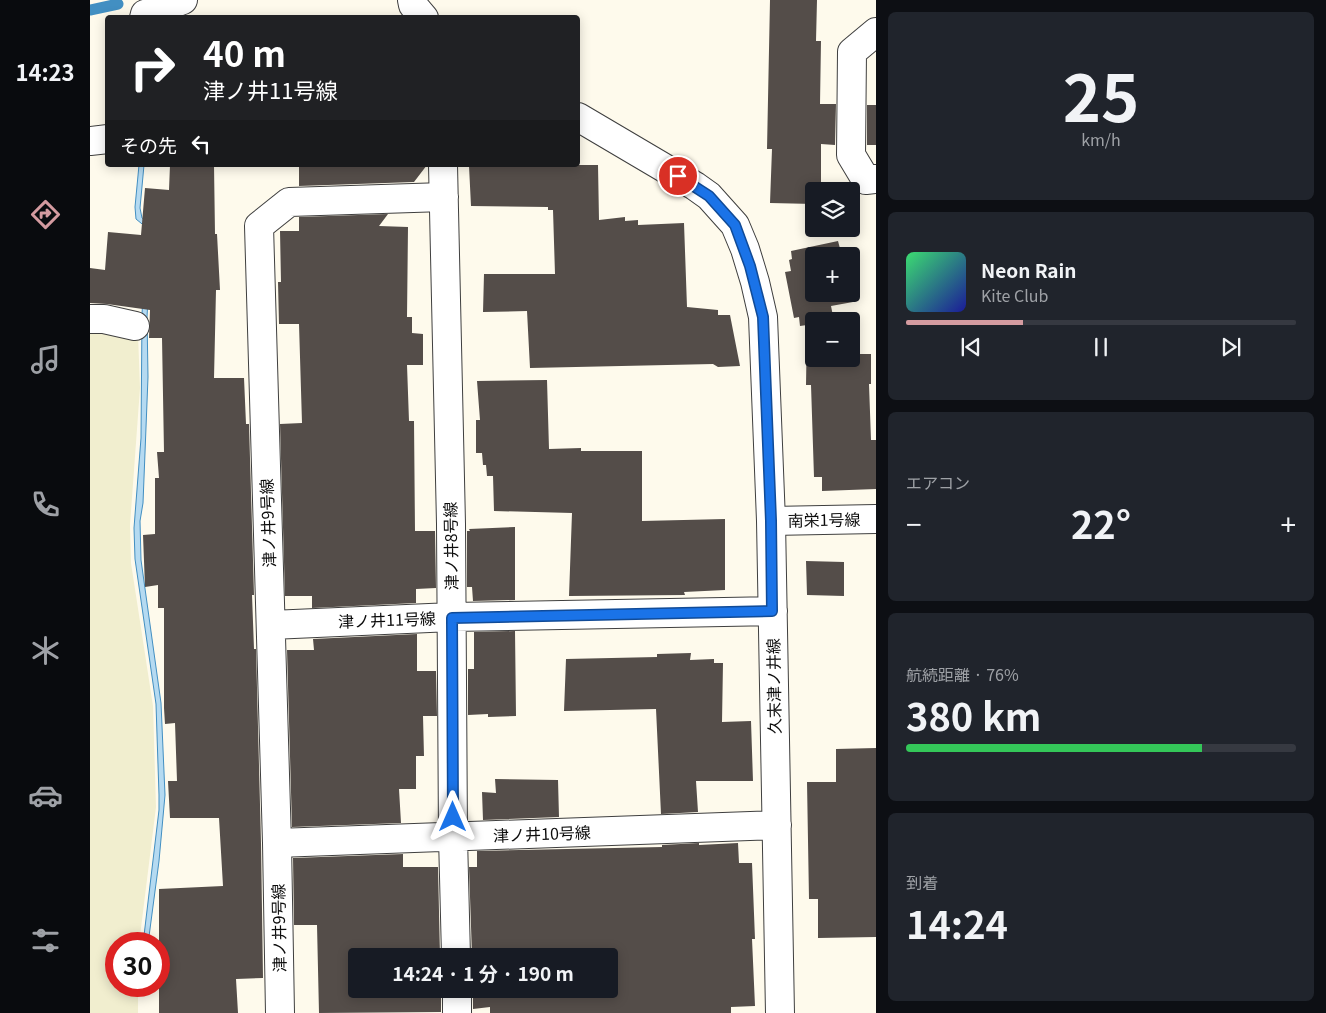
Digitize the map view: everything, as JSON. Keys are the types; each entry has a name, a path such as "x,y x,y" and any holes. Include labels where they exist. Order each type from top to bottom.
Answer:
{"street":[{"path":"145,15 183,0"},
{"path":"412,0 422,15"},
{"path":"876,32 852,52 850,155 866,180 876,179"},
{"name":"久末津ノ井線","path":"580,119 709,196 735,225 753,274 763,317 771,521 780,1013"},
{"path":"90,141 105,139"},
{"name":"津ノ井8号線","path":"443,167 452,618 453,837 456,948"},
{"name":"津ノ井9号線","path":"280,1013 271,625 258,226 289,202 444,196"},
{"path":"90,320 104,319 135,326"},
{"name":"南栄1号線","path":"771,521 876,518"},
{"name":"津ノ井11号線","path":"271,625 452,618 772,611"},
{"name":"津ノ井10号線","path":"277,843 777,826"},
{"path":"457,998 458,1013"}],"shaded area":[{"path":"90,329 138,334 140,388 130,525 131,563 153,706 156,807 140,932 105,932 105,997 138,997 138,1013 90,1013"}],"water":[{"path":"139,167 144,167 140,208 142,218 152,226 147,317 148,377 143,503 140,521 141,560 161,703 165,795 150,932 144,932 159,810 159,795 156,704 135,559 134,528 141,438 142,314 147,228 136,219 135,207"}],"building":[{"path":"770,0 817,0 816,41 821,41 820,104 836,104 835,145 821,144 821,182 805,182 805,204 770,203 772,149 767,149"},
{"path":"867,105 876,105 876,145 867,145"},
{"path":"580,165 598,165 599,220 625,217 625,221 638,220 638,225 684,223 687,307 718,310 718,315 730,315 740,366 718,367 713,364 530,368 527,311 483,312 484,274 555,274 553,210 548,210 548,207 471,206 469,167 580,167"},
{"path":"170,167 214,167 215,234 217,234 220,290 216,290 214,378 244,378 246,424 249,424 263,978 236,979 238,1013 159,1013 159,997 170,997 170,932 159,932 159,889 223,886 219,818 170,818 168,781 177,781 175,723 165,724 164,608 158,608 158,585 145,587 143,535 155,534 155,478 159,478 157,452 164,452 162,338 149,338 150,310 90,303 90,268 105,270 108,232 141,235 145,188 169,190"},
{"path":"299,167 425,167 414,182 299,186"},
{"path":"388,214 379,226 408,227 407,317 412,317 412,333 423,334 423,365 407,365 409,421 414,421 415,531 435,531 436,588 416,589 416,603 312,608 312,596 285,596 280,424 302,423 299,324 279,324 278,282 281,282 280,231 299,231 299,217"},
{"path":"838,241 840,247 810,247"},
{"path":"805,248 805,302 853,302 831,306 832,312 805,312 805,325 800,326 799,317 794,318 785,272 791,271 789,260 792,259 791,251"},
{"path":"860,354 871,354 871,384 869,384 871,440 876,440 876,489 822,491 822,477 814,477 811,385 806,385 806,367 860,367"},
{"path":"547,380 549,449 581,448 581,451 642,451 642,521 725,519 725,590 684,592 685,595 569,596 572,513 494,511 493,476 487,476 486,465 483,465 482,453 476,453 476,420 480,420 477,381"},
{"path":"515,527 515,600 473,601 472,587 467,587 467,531 470,531 469,529"},
{"path":"806,561 844,562 844,596 807,595"},
{"path":"515,631 516,716 488,717 488,714 468,715 468,669 474,669 474,632"},
{"path":"417,634 417,671 436,671 437,716 423,716 424,756 416,756 416,789 399,789 401,823 292,827 287,650 314,650 313,639"},
{"path":"691,653 690,660 714,659 714,663 723,663 722,722 751,721 753,781 696,781 698,812 661,814 656,709 564,711 566,659 657,657 657,654"},
{"path":"876,748 876,937 818,938 818,899 809,899 807,782 836,782 836,749"},
{"path":"495,779 558,780 559,817 483,820 482,792 496,793"},
{"path":"738,843 739,863 752,863 755,939 752,939 755,1006 731,1007 731,1013 490,1013 490,1007 473,1009 473,998 618,998 618,948 472,948 469,867 477,867 477,851 662,847 662,845"},
{"path":"403,854 403,867 438,867 440,948 348,948 348,998 441,998 441,1012 319,1013 317,925 294,925 293,858"}],"waterway":[{"path":"90,10 118,4"}],"route":[{"path":"453,817 452,618 772,611 771,521 763,317 745,249 735,225 709,196 678,176"}]}
